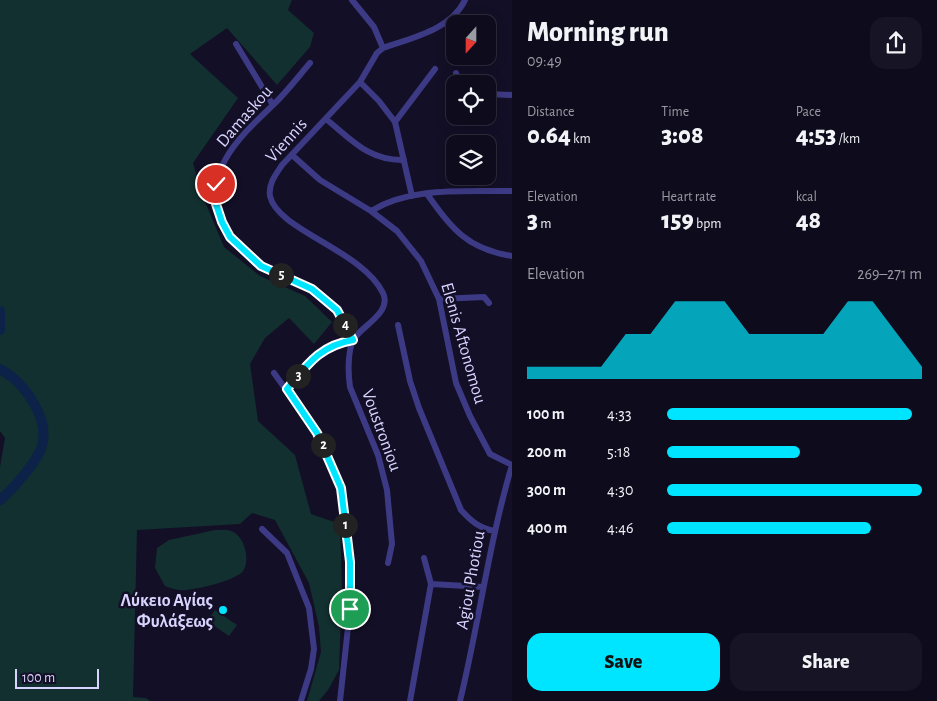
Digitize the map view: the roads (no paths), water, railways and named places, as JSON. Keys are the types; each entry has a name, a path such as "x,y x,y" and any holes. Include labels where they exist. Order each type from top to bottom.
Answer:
{"street":[{"path":"352,0 374,27 383,48 437,28 451,18 465,0"},
{"path":"236,44 273,105"},
{"name":"Viennis","path":"353,340 378,316 384,302 384,296 366,271 350,258 290,223 276,209 270,195 272,180 292,155 360,82 376,53 383,48"},
{"name":"Damaskou","path":"310,63 273,105 238,140 225,160 216,184 216,204 222,222 230,237 261,266 312,289 337,310 353,340"},
{"path":"395,122 435,69"},
{"path":"360,82 379,101 395,122 412,196"},
{"path":"496,94 512,95"},
{"path":"326,119 376,157 389,160 404,160"},
{"name":"Elenis Aftonomou","path":"292,155 320,180 371,211 397,231 421,261 439,299 456,383 470,416 490,454 512,465"},
{"path":"371,211 387,202 412,196 512,191"},
{"path":"427,194 450,224 472,244 482,250 512,256"},
{"path":"439,299 484,297 489,302"},
{"path":"398,326 418,408 461,510 478,525 494,530"},
{"path":"287,389 312,358 339,343 353,340"},
{"name":"Voustroniou","path":"353,340 349,366 350,387 378,455 387,490 392,544 388,563"},
{"path":"274,373 317,433 341,488 350,562 350,609 340,701"},
{"name":"Agiou Photiou","path":"460,701 472,651 494,530 512,465"},
{"path":"262,529 287,553 309,608 314,649 311,669 301,701"},
{"path":"410,701 431,584 424,558"},
{"path":"431,584 483,587"}],"waterway":[{"path":"0,311 0,330"},
{"path":"0,369 26,392 34,403 43,426 41,449 17,483 0,500"}],"place":[{"name":"Λύκειο Αγίας Φυλάξεως","path":"223,610"}]}
